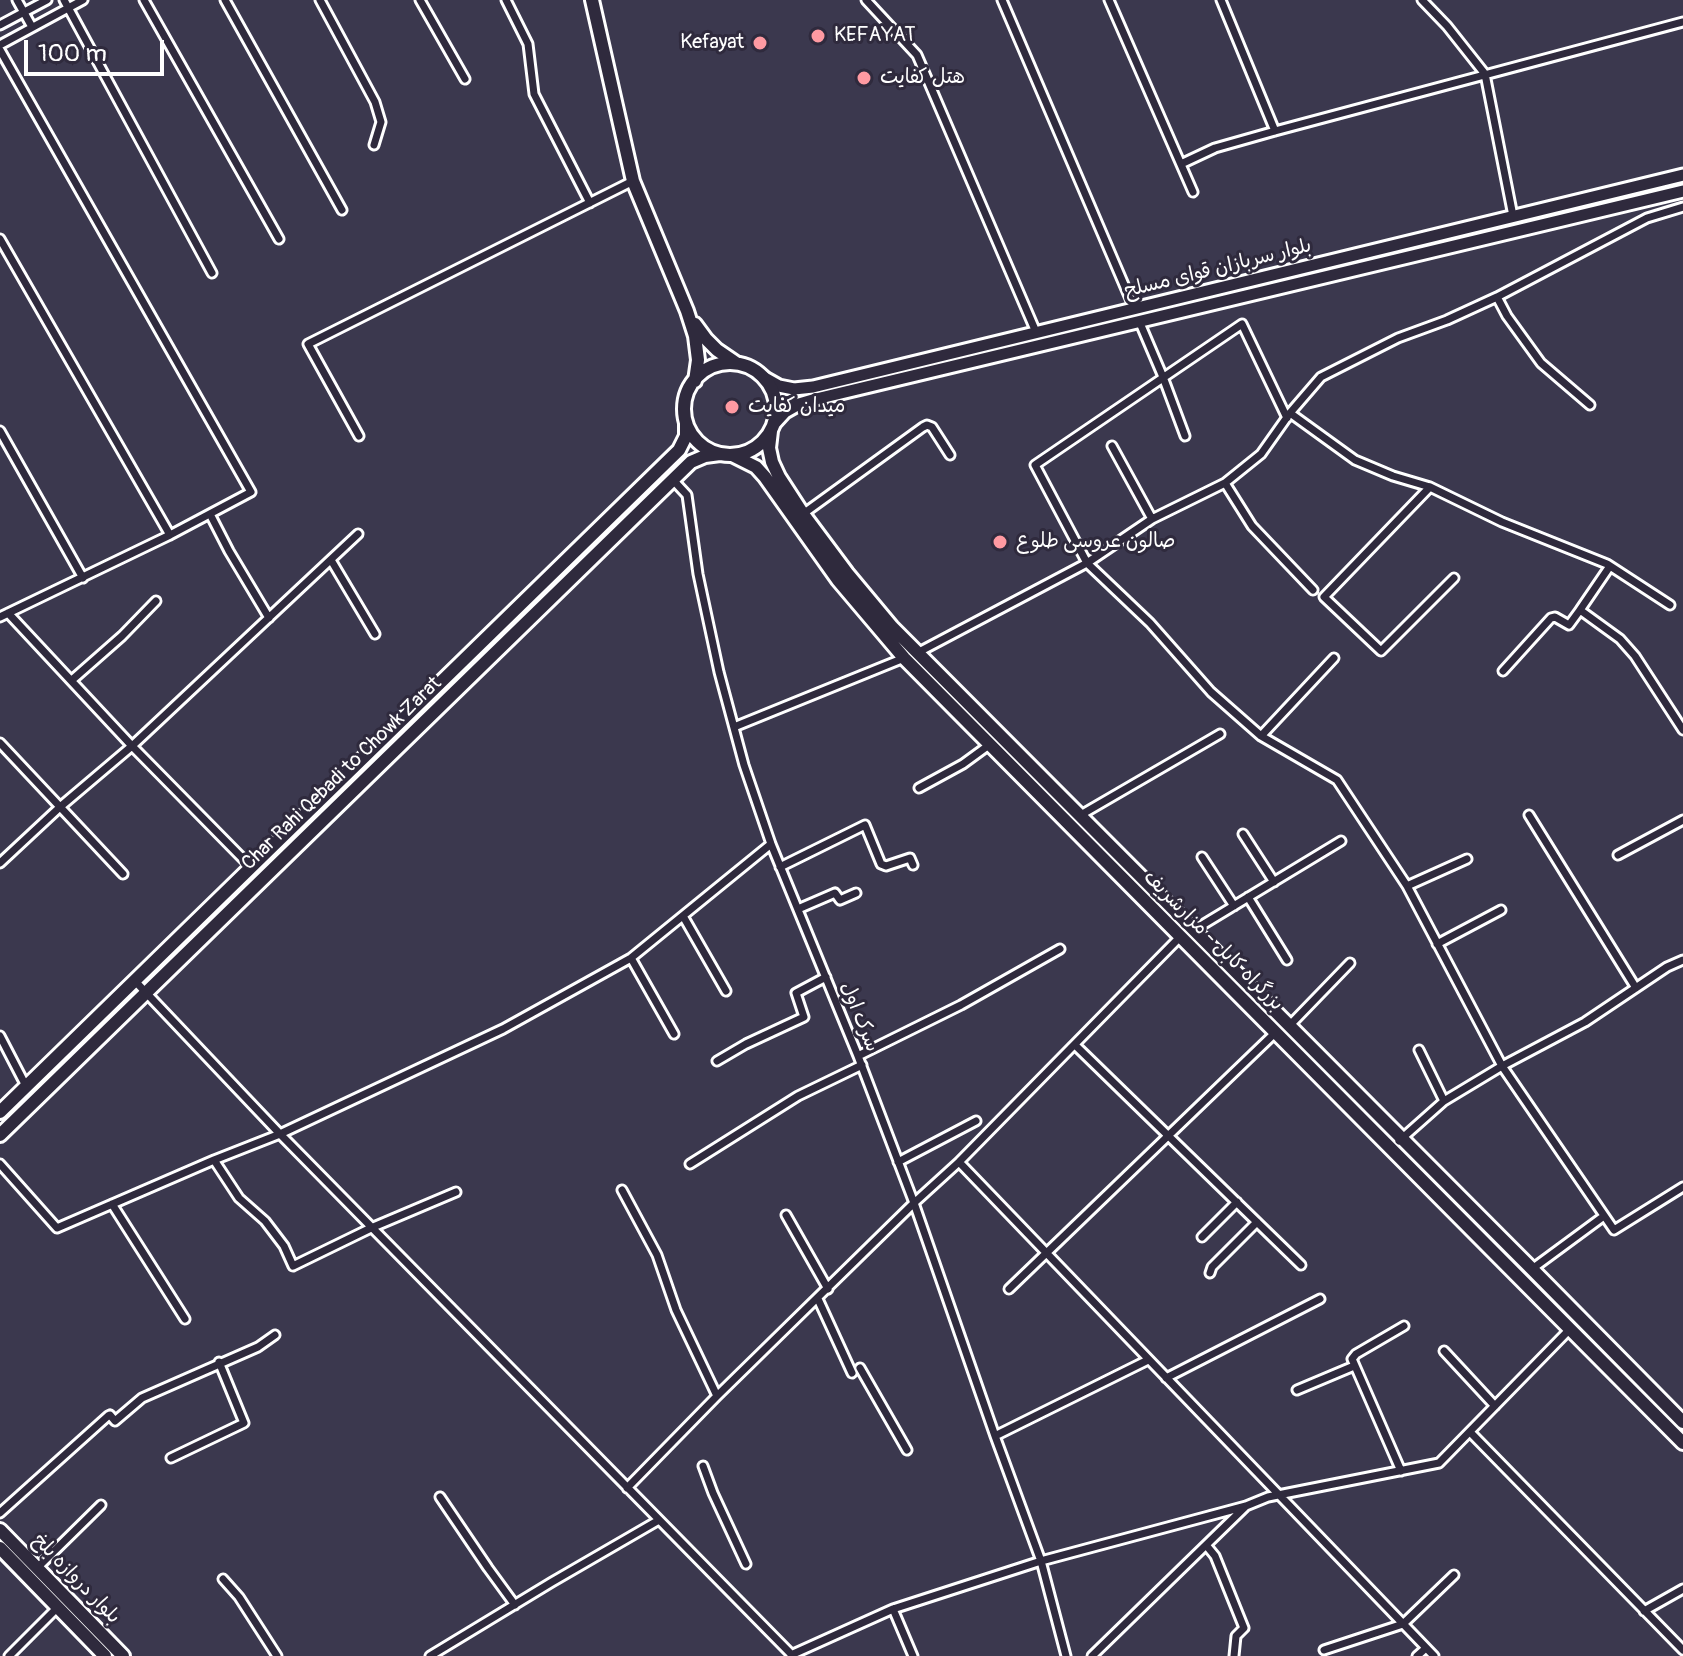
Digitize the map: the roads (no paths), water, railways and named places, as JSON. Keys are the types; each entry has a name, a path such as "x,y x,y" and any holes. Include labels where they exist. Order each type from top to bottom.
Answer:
{"main road":[{"path":"592,0 633,181 695,336 698,360 695,381 686,400 686,422 699,443 709,450 726,455 748,452 761,444 772,428 776,412 770,387 752,369 717,350 687,311"},
{"name":"بلوار سربازان قوای مسلح","path":"763,377 779,386 794,389 813,387 1683,175"},
{"name":"بلوار سربازان قوای مسلح","path":"772,428 785,412 816,399 1683,191"},
{"path":"695,381 714,366 739,364"},
{"name":"Char Rahi Qebadi to Chowk Zarat","path":"0,1112 679,450 686,436 686,422"},
{"name":"بزرگراه کابل - مزارشریف","path":"772,428 769,448 772,462 803,514 911,656 989,745 1683,1443"},
{"name":"بزرگراه کابل - مزارشریف","path":"726,455 756,467 861,609 1079,816 1683,1422"},
{"name":"Char Rahi Qebadi to Chowk Zarat","path":"0,1135 691,462 705,456 726,455"},
{"name":"بلوار دروازه بلخ","path":"0,1530 123,1656"},
{"name":"بلوار دروازه بلخ","path":"0,1548 105,1656"}],"street":[{"path":"17,0 32,27"},
{"path":"0,25 47,0"},
{"path":"64,0 212,273"},
{"path":"83,0 0,47 251,492 4,615 72,680 251,867"},
{"path":"144,0 279,239"},
{"path":"225,0 342,210"},
{"path":"320,0 375,102 381,122 374,145"},
{"path":"420,0 465,79"},
{"path":"506,0 528,44 534,94 590,203"},
{"path":"866,0 917,55 1036,332"},
{"path":"1002,0 1134,308"},
{"path":"1109,0 1193,192"},
{"path":"1221,0 1275,131"},
{"path":"1422,0 1485,74 1513,216"},
{"path":"1181,164 1215,148 1275,131 1683,22"},
{"path":"359,436 308,344 633,181"},
{"path":"734,727 911,656 1087,563 1152,519 1225,483 1261,454 1321,377 1398,338 1497,297 1647,218 1683,207"},
{"path":"0,239 170,535"},
{"path":"1497,297 1541,363 1590,405"},
{"path":"1140,323 1185,436"},
{"path":"1670,605 1610,566 1502,522 1430,487 1355,460 1288,416 1242,324 1035,465 1087,563 1150,623 1211,692 1261,736 1337,780 1407,886 1502,1066 1614,1230 1683,1187"},
{"path":"803,514 927,425 932,427 950,455"},
{"path":"0,431 83,578"},
{"path":"1112,446 1152,519"},
{"name":"سرک اول","path":"673,480 687,495 698,574 719,672 744,765 771,844 860,1060 914,1203 1041,1561 1066,1656"},
{"path":"1225,483 1252,526 1313,590"},
{"path":"1430,487 1324,597 1381,651 1454,578"},
{"path":"210,514 269,618"},
{"path":"0,863 132,746 358,534"},
{"path":"331,560 375,634"},
{"path":"1503,671 1551,618 1569,625 1610,566"},
{"path":"72,680 156,601"},
{"path":"1580,610 1620,639 1635,656 1683,730"},
{"path":"1261,736 1334,658"},
{"path":"1079,816 1220,734"},
{"path":"0,743 123,874"},
{"path":"919,788 963,764 989,745"},
{"path":"1529,815 1636,988"},
{"path":"1618,855 1683,820"},
{"path":"780,867 865,825 881,864 886,866 910,858 913,865"},
{"path":"1243,834 1274,882"},
{"path":"1194,930 1341,841"},
{"path":"0,1164 57,1228 280,1134 503,1029 631,958 771,844"},
{"path":"1202,857 1234,906"},
{"path":"1407,886 1467,859"},
{"path":"798,909 835,893 840,900 856,893"},
{"path":"1248,897 1287,960"},
{"path":"1437,944 1501,910"},
{"path":"683,916 726,991"},
{"path":"627,1488 717,1396 959,1162 1180,937"},
{"path":"690,1164 798,1096 1060,949"},
{"path":"631,958 674,1034"},
{"path":"1391,1149 1444,1101 1585,1022 1667,967 1683,960"},
{"path":"1290,1025 1350,963"},
{"path":"717,1061 804,1017 796,993 826,977"},
{"path":"135,981 371,1228 791,1655 893,1609 1041,1561 1246,1506 1268,1497 1439,1463 1570,1329"},
{"path":"1009,1289 1276,1032"},
{"path":"0,1036 26,1086"},
{"path":"1075,1045 1301,1265"},
{"path":"1419,1050 1444,1101"},
{"path":"898,1162 976,1121"},
{"path":"214,1160 239,1198 265,1221 284,1246 293,1266 456,1192"},
{"path":"959,1162 1434,1656"},
{"path":"622,1190 657,1255 676,1310 717,1396"},
{"path":"1202,1237 1237,1202"},
{"path":"112,1204 185,1319"},
{"path":"786,1215 828,1289"},
{"path":"1532,1269 1604,1216"},
{"path":"1210,1273 1212,1267 1257,1222"},
{"path":"818,1299 852,1373"},
{"path":"1166,1378 1320,1299"},
{"path":"1401,1471 1352,1359 1404,1326"},
{"path":"0,1513 108,1416 115,1421 142,1398 258,1347 275,1335"},
{"path":"1444,1351 1495,1406"},
{"path":"995,1436 1148,1360"},
{"path":"171,1458 244,1423 219,1362"},
{"path":"1297,1390 1354,1366"},
{"path":"860,1368 907,1450"},
{"path":"1470,1432 1683,1650"},
{"path":"703,1466 746,1564"},
{"path":"440,1497 515,1605"},
{"path":"37,1568 101,1505"},
{"path":"1092,1656 1246,1506"},
{"path":"430,1656 659,1520"},
{"path":"1206,1545 1215,1556 1244,1628 1236,1636 1234,1656"},
{"path":"1324,1650 1403,1624 1454,1575"},
{"path":"223,1579 239,1597 277,1656"},
{"path":"1644,1611 1683,1589"},
{"path":"9,1656 58,1607"},
{"path":"893,1609 913,1656"},
{"path":"1417,1656 1426,1648"}],"place":[{"name":"KEFAYAT","path":"818,36"},
{"name":"Kefayat","path":"760,43"},
{"name":"هتل کفایت","path":"864,78"},
{"name":"میدان کفایت","path":"732,407"},
{"name":"صالون عروسی طلوع","path":"1000,542"}]}
